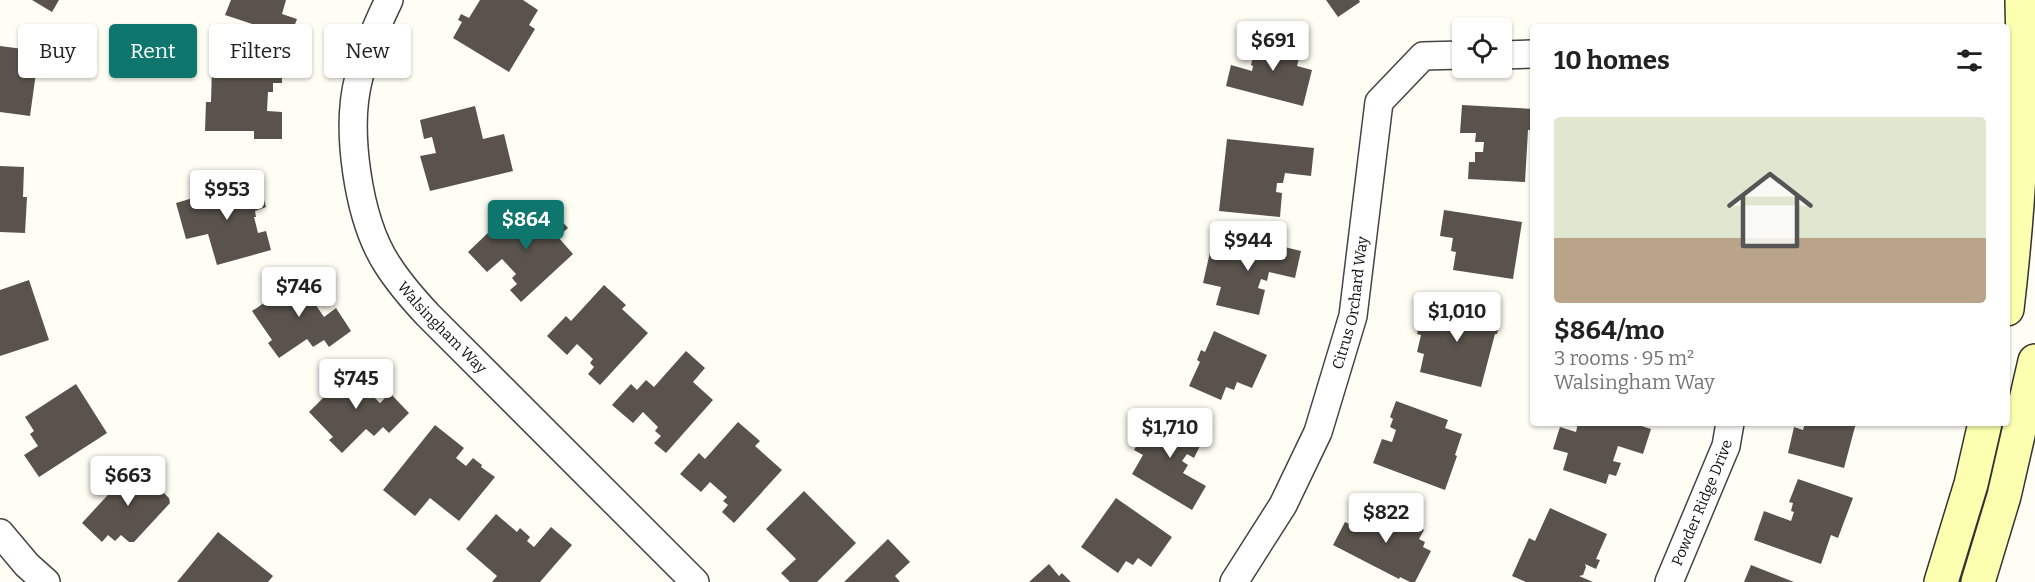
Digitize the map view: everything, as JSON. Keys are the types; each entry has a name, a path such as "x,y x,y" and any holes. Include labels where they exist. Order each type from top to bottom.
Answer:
{"street":[{"name":"Walsingham Way","path":"389,0 373,33 358,79 353,125 356,169 366,220 386,263 406,291 428,315 683,578"},
{"path":"2010,284 2022,145 2022,0"},
{"path":"1512,55 1530,54"},
{"name":"Citrus Orchard Way","path":"1234,582 1283,505 1321,422 1353,316 1379,102 1423,56 1452,55"},
{"path":"1978,582 2004,496 2035,361"},
{"name":"Powder Ridge Drive","path":"1669,582 1726,446 1729,426"},
{"path":"1941,582 1971,484 1984,426"},
{"path":"0,532 27,565 46,582"}],"building":[{"path":"32,0 59,0 52,12"},
{"path":"231,0 286,0 282,14 297,19 295,24 252,24 225,15"},
{"path":"480,0 523,0 538,10 529,25 535,29 509,72 453,38 462,22 458,20 461,14 469,18"},
{"path":"1326,0 1359,0 1360,2 1338,17"},
{"path":"1262,33 1295,41 1292,55 1299,58 1297,66 1312,70 1303,106 1226,86 1231,65 1252,71 1253,57 1255,58"},
{"path":"0,46 18,48 18,78 35,78 30,116 0,112"},
{"path":"212,78 282,78 282,83 273,83 273,92 268,92 267,111 282,112 282,139 254,139 254,131 205,131 206,102 211,102"},
{"path":"1462,105 1530,109 1525,182 1468,179 1469,162 1475,162 1475,152 1483,152 1484,142 1475,142 1476,133 1460,133"},
{"path":"475,106 483,139 504,134 513,171 430,191 420,156 436,153 432,137 424,139 420,120"},
{"path":"1227,139 1314,148 1311,176 1285,173 1283,183 1277,183 1276,192 1282,193 1280,217 1219,211"},
{"path":"0,166 24,167 23,197 27,197 25,233 0,232"},
{"path":"258,179 266,207 255,211 256,217 254,217 258,233 266,231 271,250 217,265 208,234 186,239 176,203"},
{"path":"547,205 568,228 558,237 573,254 521,302 510,290 517,284 512,278 516,274 502,259 487,272 468,252 492,229 498,235 508,226 515,234"},
{"path":"1444,210 1522,222 1513,279 1453,270 1456,252 1451,251 1453,238 1440,236"},
{"path":"1234,235 1301,251 1295,278 1269,272 1267,281 1261,279 1258,288 1265,290 1259,315 1216,305 1221,287 1203,283 1210,252 1228,256"},
{"path":"311,271 320,284 312,290 316,295 311,298 324,317 336,308 351,331 329,347 324,340 313,347 307,339 279,358 268,343 272,340 252,311"},
{"path":"29,280 49,340 0,356 0,290"},
{"path":"604,285 626,305 622,309 648,333 600,385 588,374 594,367 590,363 593,359 577,344 567,355 547,336 566,316 571,321"},
{"path":"1430,299 1499,317 1497,322 1500,323 1481,387 1420,372 1424,354 1417,352 1421,335 1417,334 1419,325 1423,326"},
{"path":"1214,331 1267,355 1252,388 1237,382 1234,390 1226,387 1221,400 1189,386 1200,362 1197,360 1201,350 1205,352"},
{"path":"686,351 705,368 693,382 713,400 666,453 654,443 661,436 655,431 658,427 643,412 633,423 612,405 631,384 637,390 646,380 654,387"},
{"path":"359,362 370,372 363,379 368,385 365,388 380,403 390,393 409,413 389,433 383,427 374,436 366,429 342,453 329,440 333,437 309,412"},
{"path":"76,384 107,433 39,477 24,455 38,446 30,434 34,431 25,417"},
{"path":"1396,401 1448,420 1445,428 1462,434 1445,490 1373,463 1382,439 1392,442 1396,430 1390,427 1393,419 1390,417"},
{"path":"1169,412 1206,434 1194,458 1187,454 1182,461 1188,465 1183,473 1206,486 1192,510 1132,474 1143,455 1134,450 1150,423 1159,429"},
{"path":"738,422 760,441 755,446 782,470 734,523 722,512 728,505 723,501 727,497 710,482 701,492 680,474 699,453 705,459"},
{"path":"435,425 464,448 456,458 466,466 473,458 495,477 459,521 430,498 415,516 383,490"},
{"path":"1577,426 1642,426 1651,429 1643,454 1618,446 1613,461 1621,463 1616,476 1609,474 1606,484 1563,470 1568,453 1553,449 1560,427 1576,432"},
{"path":"1804,426 1855,426 1844,468 1788,453 1794,427 1803,430"},
{"path":"140,460 155,474 148,482 159,492 163,492 169,498 170,503 134,542 129,542 121,535 115,541 108,535 102,542 82,523"},
{"path":"1798,479 1853,498 1838,538 1831,535 1821,564 1754,540 1764,511 1791,521 1794,512 1791,511 1793,503 1789,502"},
{"path":"804,491 856,543 817,582 790,582 781,573 796,559 766,529"},
{"path":"1116,498 1172,537 1151,567 1138,558 1133,565 1126,561 1118,573 1081,547"},
{"path":"1371,503 1424,530 1419,539 1425,542 1423,547 1431,551 1415,582 1400,577 1399,579 1333,545 1345,522 1358,528"},
{"path":"1550,508 1607,534 1596,559 1600,560 1596,569 1585,564 1583,575 1579,576 1593,582 1526,582 1512,576 1529,538 1535,541"},
{"path":"496,514 517,532 520,528 530,537 527,541 534,547 551,527 572,545 540,582 492,582 497,576 466,549"},
{"path":"218,532 273,576 268,582 177,582"},
{"path":"888,539 910,562 895,576 900,582 844,582"},
{"path":"1049,564 1059,576 1062,573 1071,582 1029,582"},
{"path":"1751,565 1794,582 1744,582"}]}
